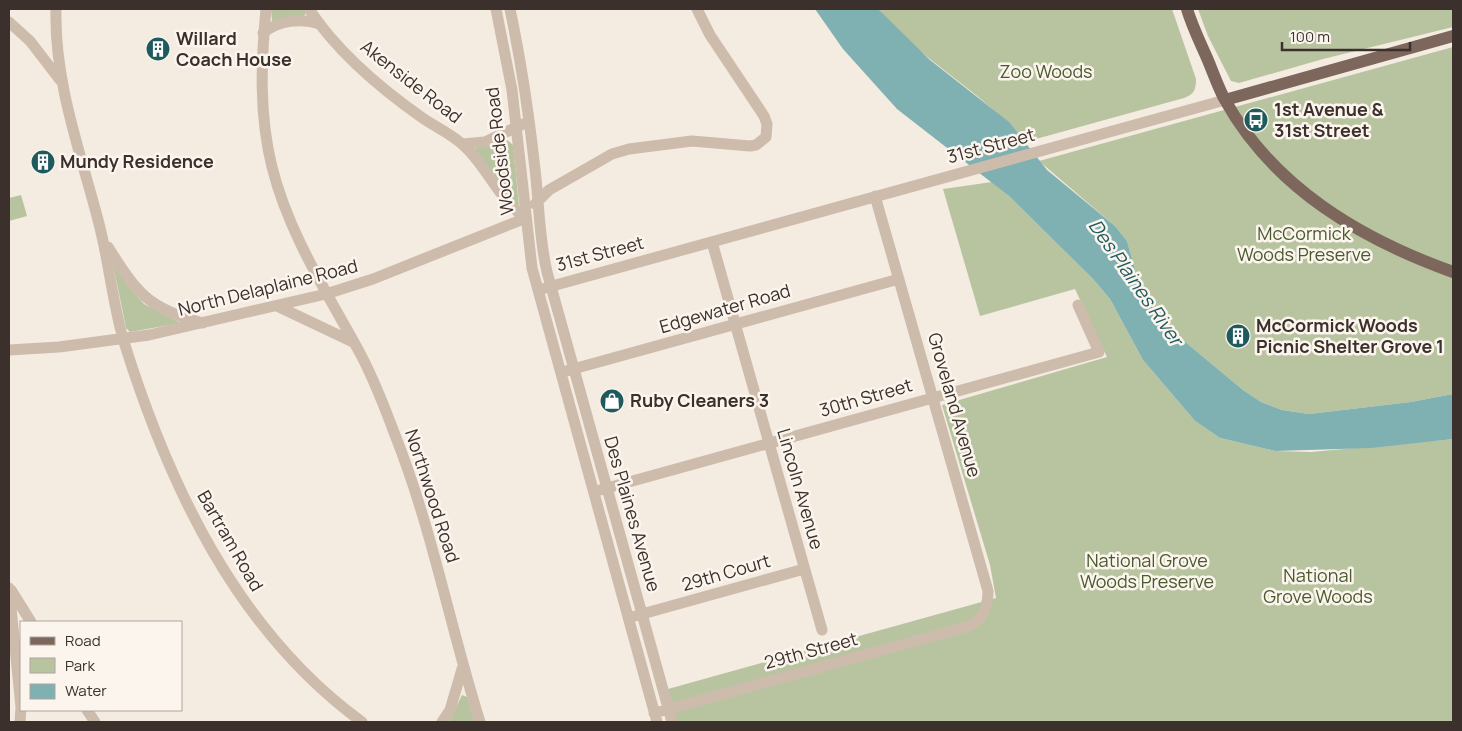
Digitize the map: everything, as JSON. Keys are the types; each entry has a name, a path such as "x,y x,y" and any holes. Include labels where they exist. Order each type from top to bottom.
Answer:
{"main road":[{"path":"1187,9 1225,100 1262,152 1313,201 1362,233 1423,261 1453,272"},
{"name":"31st Street","path":"1225,100 1453,36"}],"street":[{"path":"56,9 55,37 60,80 104,242 134,287 146,299 171,312 204,323"},
{"name":"Northwood Road","path":"266,9 263,33 262,109 272,167 294,231 370,374 408,472 449,610 462,668 480,722"},
{"name":"Akenside Road","path":"309,9 357,66 422,118 462,144 513,210 526,218"},
{"name":"Woodside Road","path":"496,9 516,127 527,239 537,290"},
{"name":"Woodside Road","path":"510,9 529,121 538,199 540,238 550,286"},
{"path":"526,218 538,199 549,190 594,164 629,149 692,141 750,146 756,145 766,137 767,124 764,116 710,35 697,9"},
{"path":"263,33 275,26 292,22 307,21 320,24"},
{"path":"9,22 30,41 60,80"},
{"name":"31st Street","path":"537,290 1225,100"},
{"name":"Akenside Road","path":"462,144 485,142 529,121"},
{"name":"Groveland Avenue","path":"875,196 988,591 985,609 976,623"},
{"name":"North Delaplaine Road","path":"9,350 123,340 326,294 373,280 526,218"},
{"name":"Bartram Road","path":"104,242 123,340 152,422 194,520 236,593 299,668 345,710 362,722"},
{"name":"Lincoln Avenue","path":"712,242 822,630"},
{"name":"Edgewater Road","path":"560,373 899,278"},
{"name":"Des Plaines Avenue","path":"550,286 672,722"},
{"name":"Des Plaines Avenue","path":"537,290 629,618 655,718"},
{"name":"30th Street","path":"593,492 1099,352 1078,305"},
{"path":"277,306 353,342"},
{"name":"29th Court","path":"629,618 804,569"},
{"path":"9,587 29,621"},
{"path":"9,587 20,697"},
{"name":"29th Street","path":"655,718 668,709 966,628 976,623"},
{"name":"Northwood Road","path":"442,722 450,710 462,668"},
{"path":"88,711 95,722"}],"green space":[{"path":"271,9 304,9 306,13 304,16 272,21"},
{"name":"Zoo Woods","path":"878,9 1172,9 1196,79 1196,86 1190,95 1184,98 1025,142 990,107 913,45"},
{"path":"1198,9 1453,9 1453,27 1323,59 1239,83 1231,81 1208,36"},
{"name":"McCormick Woods Preserve","path":"1453,47 1453,394 1411,402 1309,414 1282,410 1261,402 1243,390 1178,336 1153,308 1138,280 1127,241 1115,226 1039,161"},
{"path":"507,140 513,145 519,206 516,207 475,150 476,148"},
{"name":"National Grove Woods","path":"992,182 1009,196 1093,279 1110,299 1143,360 1195,421 1220,438 1275,451 1311,452 1453,439 1453,722 677,722 668,689 996,598 990,565 942,405 1107,357 1075,289 980,316 943,189"},
{"path":"21,195 27,216 9,221 9,198"},
{"path":"113,264 128,286 144,304 181,323 130,332 126,328"},
{"path":"462,695 467,697 475,722 449,722"}],"water":[{"name":"Des Plaines River","path":"815,9 878,9 930,60 1009,122 1047,170 1115,226 1127,241 1138,280 1153,308 1178,336 1243,390 1261,402 1282,410 1309,414 1411,402 1453,394 1453,439 1371,448 1275,451 1220,438 1195,421 1143,360 1110,299 1093,279 1009,196 897,109 843,49"}],"place":[{"name":"Willard Coach House","path":"158,49"},
{"name":"1st Avenue & 31st Street","path":"1256,120"},
{"name":"Mundy Residence","path":"43,162"},
{"name":"McCormick Woods Picnic Shelter Grove 1","path":"1238,336"},
{"name":"Ruby Cleaners 3","path":"612,401"}],"park label":[{"name":"National Grove Woods Preserve","path":"1147,571"}]}
